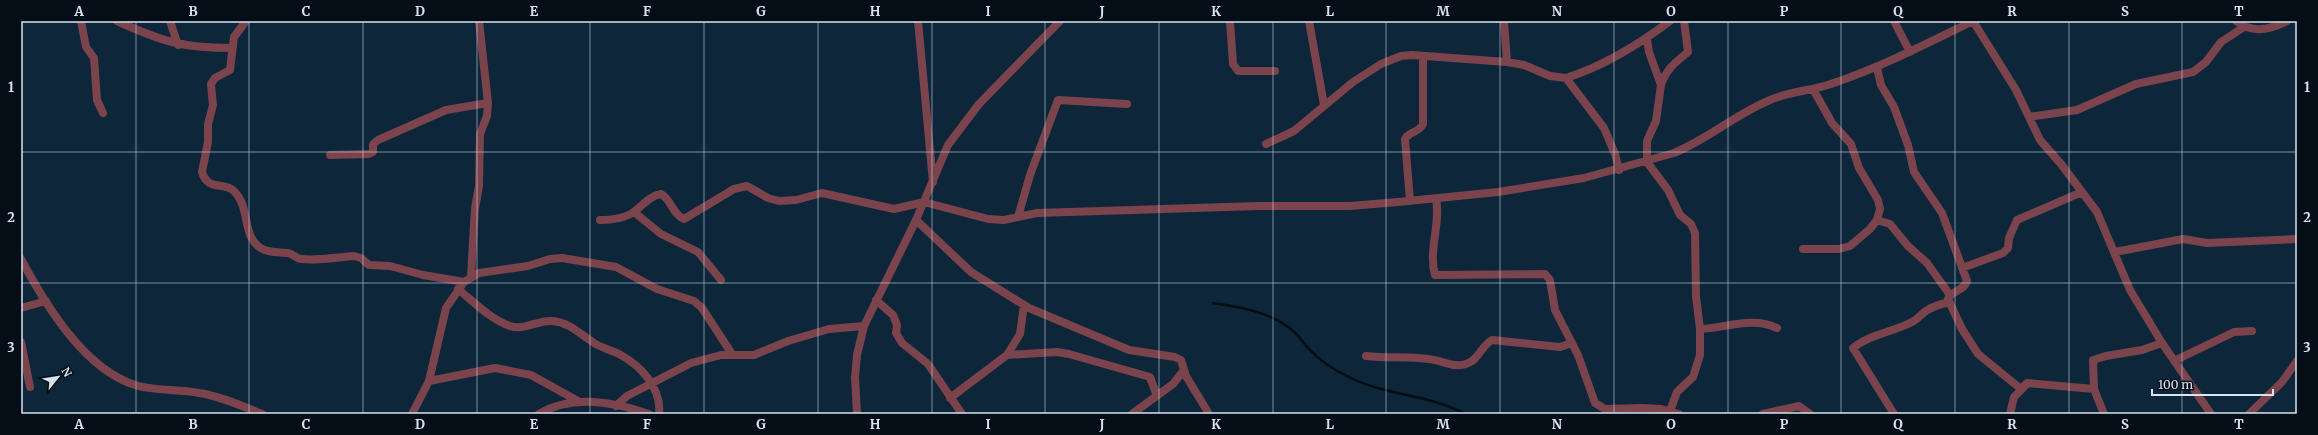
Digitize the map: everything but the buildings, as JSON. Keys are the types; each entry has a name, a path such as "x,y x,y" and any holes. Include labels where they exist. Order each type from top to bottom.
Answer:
{"street":[{"path":"81,21 86,47 94,58 97,100 103,114"},
{"path":"117,21 145,34 178,45 231,48"},
{"path":"170,21 178,45"},
{"path":"246,21 234,37 231,48 230,70 215,78 211,84 213,105 209,118 208,142 202,172 204,177 212,184 231,188 237,195 246,214 251,237 259,248 274,253 291,254 304,260 354,256 361,258 369,265 390,266 423,275 464,282"},
{"path":"471,276 475,208 479,186 480,134 486,116 488,103 479,21"},
{"path":"918,21 933,183"},
{"path":"857,414 855,377 858,347 864,326 916,220 948,145 968,117 1060,21"},
{"path":"1230,21 1233,64 1238,71 1275,71"},
{"path":"1308,21 1324,105"},
{"path":"1504,21 1507,62"},
{"path":"1266,144 1294,132 1324,105 1381,64 1401,56 1423,56 1507,62 1524,65 1550,76 1566,78 1588,71 1647,39 1670,21"},
{"path":"1670,411 1677,392 1688,383 1696,371 1700,354 1700,329 1696,307 1693,227 1680,215 1668,190 1648,162 1647,141 1656,121 1661,85 1664,75 1671,66 1688,52 1684,21"},
{"path":"1894,21 1910,52"},
{"path":"600,220 623,218 634,212 650,198 661,194 669,201 675,212 684,219 734,189 747,186 768,198 779,201 796,200 822,193 894,209 924,202 988,219 1004,220 1037,213 1258,206 1350,206 1505,191 1619,170 1648,162 1688,147 1738,116 1768,100 1790,92 1813,88 1877,68 1973,21 2005,70 2040,140 2062,164 2097,212 2130,290 2174,361 2211,414"},
{"path":"2236,21 2244,27 2260,30 2278,26 2287,21"},
{"path":"2029,117 2077,110 2141,82 2193,72 2206,62 2221,42 2244,27"},
{"path":"1647,39 1649,52 1661,85"},
{"path":"1410,201 1405,139 1408,135 1419,130 1422,124 1423,56"},
{"path":"1877,68 1881,85 1894,107 1908,145 1914,172 1942,214 1967,281 1966,284 1949,298 1924,312 1921,318 1892,332 1862,341 1853,348 1894,414"},
{"path":"1566,78 1604,128 1615,154 1619,170"},
{"path":"1803,249 1839,249 1850,246 1870,229 1877,220 1880,209 1878,200 1859,168 1851,144 1832,123 1813,88"},
{"path":"1018,217 1030,175 1058,100 1127,104"},
{"path":"330,155 369,154 373,152 373,144 378,140 440,113 488,103"},
{"path":"1962,268 2003,253 2008,248 2009,238 2017,220 2082,192"},
{"path":"1436,198 1438,215 1435,246 1435,275 1544,274 1550,280 1555,310 1572,343 1595,403 1599,407 1611,410 1643,408 1670,411 1679,414"},
{"path":"634,212 661,234 698,252 721,280"},
{"path":"916,220 972,272 1024,305 1129,350 1175,357 1181,360 1184,370 1209,414"},
{"path":"1877,220 1890,224 1908,246 1927,263 1949,298 1962,329 1987,362 2020,389 2027,384 2094,389"},
{"path":"2115,252 2183,240 2207,243 2297,239"},
{"path":"412,414 429,380 442,318 458,289 464,282 471,276 503,269 528,266 556,258 616,267 657,289 694,301 702,308 732,354"},
{"path":"21,259 46,301 78,346 101,365 133,384 200,393 260,414"},
{"path":"458,289 484,311 510,326 521,327 551,321 565,324 596,344 634,363 651,383 660,408 659,414"},
{"path":"876,300 893,315 897,325 896,333 902,343 928,364 962,414"},
{"path":"21,308 46,301"},
{"path":"950,398 1007,355 1020,334 1024,305"},
{"path":"1700,329 1748,323 1768,324 1777,328"},
{"path":"616,406 628,396 691,363 715,356 732,354 754,355 788,341 829,329 864,326"},
{"path":"2174,361 2234,332 2252,331"},
{"path":"1366,356 1391,359 1416,357 1460,366 1473,361 1482,348 1492,340 1560,347 1572,343"},
{"path":"21,342 30,387"},
{"path":"2104,414 2094,389 2093,360 2095,358 2142,350 2162,342"},
{"path":"1007,355 1057,352 1069,354 1150,377 1156,396"},
{"path":"2249,414 2282,382 2297,361"},
{"path":"429,380 495,368 531,375 578,401"},
{"path":"1132,414 1173,384 1184,370"},
{"path":"2010,414 2014,397 2027,384"},
{"path":"539,414 578,401 607,403 649,414"},
{"path":"1763,414 1799,406 1810,414"}],"waterway":[{"path":"1213,303 1255,311 1275,319 1300,337 1309,349 1323,361 1349,377 1378,388 1437,402 1465,414"}]}
